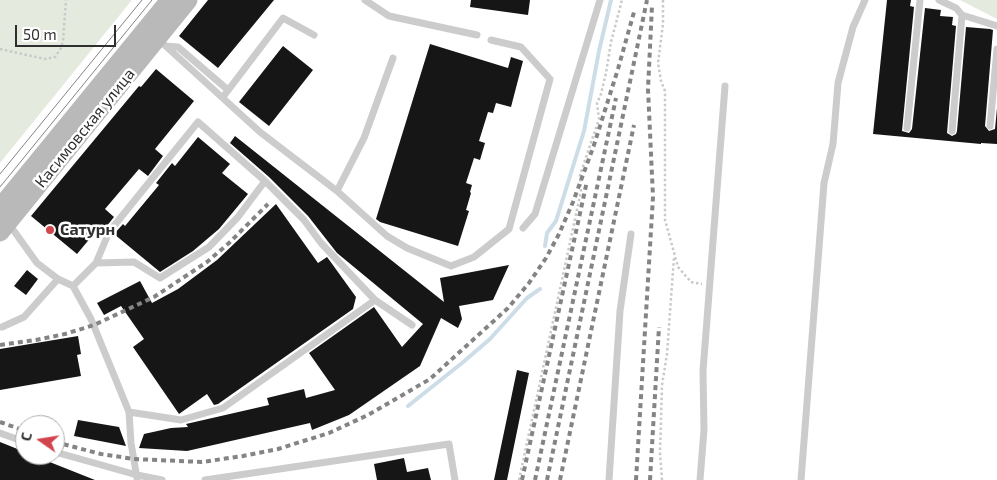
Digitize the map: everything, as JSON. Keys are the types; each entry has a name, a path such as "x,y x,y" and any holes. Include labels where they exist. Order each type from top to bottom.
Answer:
{"main road":[{"name":"Касимовская улица","path":"156,38 170,0"},
{"name":"Касимовская улица","path":"2,221 188,0"}],"lane":[{"path":"365,0 389,16 477,35"},
{"path":"523,228 535,214 600,0"},
{"path":"801,480 824,183 833,144 838,83 852,27 865,0"},
{"path":"908,128 920,0"},
{"path":"939,0 956,8 962,15 997,26"},
{"path":"952,131 962,15"},
{"path":"223,97 284,18 314,35"},
{"path":"156,38 178,47 228,90"},
{"path":"156,38 260,132 337,191 387,236 407,248 451,266 474,257 509,229 550,79 521,47 491,40"},
{"path":"990,126 997,49"},
{"path":"337,191 364,138 393,58"},
{"path":"700,480 704,430 703,371 725,86"},
{"path":"73,286 96,263 110,232 198,122 265,181 304,220 321,243 375,300 412,325"},
{"path":"96,263 134,262 160,278 209,247 238,216 265,181"},
{"path":"2,221 14,231 37,263 58,279 73,286 91,318 129,412 131,443 137,478"},
{"path":"609,480 620,311 631,234"},
{"path":"2,327 24,317 58,279"},
{"path":"129,412 180,420 223,408 375,300"},
{"path":"0,432 15,438"},
{"path":"205,480 449,444 455,480"},
{"path":"65,455 137,478 162,480"}],"path":[{"path":"0,49 45,59 55,57 63,41 66,0"},
{"path":"519,480 581,191 580,175 599,119 597,103 601,94 611,42 622,0"},
{"path":"663,0 663,24 658,63 661,82 665,90 665,220 678,267 691,282 710,286"},
{"path":"662,480 660,453 662,385 668,349 674,257"}],"shaded area":[{"path":"0,0 132,0 0,163"},
{"path":"960,0 997,0 997,19"}],"building":[{"path":"208,0 274,0 218,68 179,36"},
{"path":"471,0 530,0 528,15 470,7"},
{"path":"887,0 911,0 910,6 914,7 902,131 909,133 912,129 925,8 941,10 940,16 953,17 952,25 956,26 947,133 952,136 957,131 966,27 990,29 993,30 985,126 989,131 995,129 997,108 997,144 873,134"},
{"path":"430,44 508,68 511,57 523,61 511,107 496,103 493,113 488,112 479,141 485,143 480,160 474,158 466,183 472,185 466,210 469,211 458,246 380,222 376,219"},
{"path":"283,46 313,70 269,126 239,102"},
{"path":"156,69 194,101 155,149 163,156 148,176 139,169 105,209 114,217 100,232 97,230 77,254 31,216 139,86 141,87"},
{"path":"235,136 444,302 440,278 509,265 493,300 459,306 462,319 458,328 441,318 420,366 349,415 312,430 310,423 187,451 139,448 144,434 171,428 188,427 186,424 269,405 267,398 304,389 306,398 335,390 309,353 374,307 402,347 423,324 337,253 308,216 269,177 230,143"},
{"path":"198,137 230,164 222,173 248,194 219,229 193,251 160,272 114,234 123,224 125,226 159,185 156,183 172,163 175,166"},
{"path":"276,204 318,263 327,257 330,261 356,297 353,309 218,404 214,405 207,394 179,414 133,347 144,339 121,306 104,315 97,303 140,281 152,303 178,289 217,260"},
{"path":"27,270 38,279 26,295 14,286"},
{"path":"78,336 81,354 77,355 81,376 0,390 0,349"},
{"path":"517,370 529,373 507,480 494,480"},
{"path":"78,420 119,427 126,446 74,436"},
{"path":"0,442 15,448 15,465 57,465 95,480 0,480"},
{"path":"404,458 407,472 428,468 431,480 377,480 374,464"}],"waterway":[{"path":"545,246 547,233 556,221 584,131 611,0"},
{"path":"408,406 490,339 527,298 540,289"}],"tram line":[{"path":"0,174 142,0"},
{"path":"0,187 152,0"}],"railway":[{"path":"547,480 647,0"},
{"path":"636,480 653,197 648,89 652,6"},
{"path":"65,445 101,454 134,459 202,462 243,456 278,449 329,433 368,415 430,379 508,308 529,283 546,258 573,202 594,145 634,12"},
{"path":"535,480 616,98"},
{"path":"560,480 634,125"},
{"path":"522,480 587,181"},
{"path":"0,345 65,334 94,325 154,297 207,262 268,204"},
{"path":"650,480 659,327"},
{"path":"0,422 15,427"}],"place":[{"name":"Сатурн","path":"50,230"}]}
